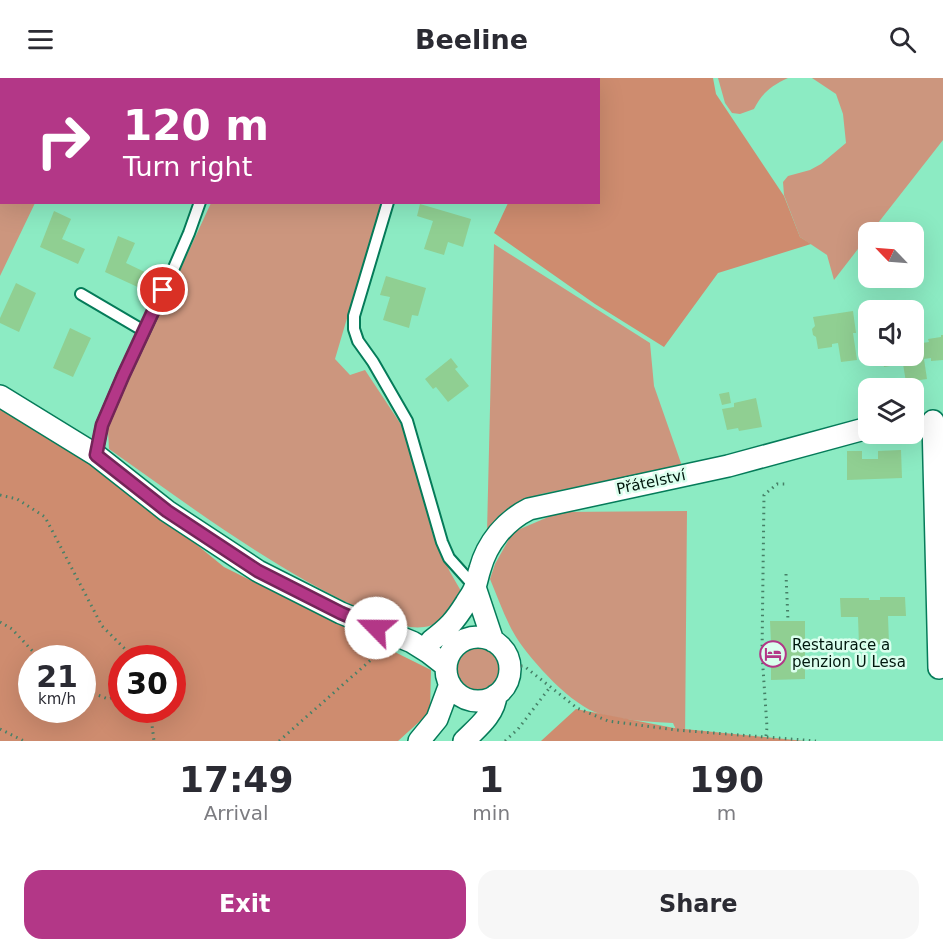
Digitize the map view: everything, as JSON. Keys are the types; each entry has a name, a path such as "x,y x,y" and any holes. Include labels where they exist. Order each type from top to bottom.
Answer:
{"street":[{"path":"0,396 96,455 167,511 258,571 341,613 422,641 459,644 468,638 479,637 493,641 503,650 509,666 504,687 496,695 487,699 465,698 456,692 448,675 428,652 422,641"},
{"path":"930,421 939,668"},
{"name":"Přátelství","path":"422,641 452,624 475,587 487,551 495,538 518,514 529,509 728,466 858,431"},
{"path":"475,587 493,641"},
{"name":"Přátelství","path":"419,741 437,719 448,675 448,658 459,644 463,608"},
{"path":"464,741 490,713 496,695"}],"lane":[{"path":"96,455 102,425 181,251 199,204"},
{"path":"387,204 354,316 354,329 358,341 373,362 407,421 442,542 449,558 475,587"},
{"path":"81,294 144,331"}],"path":[{"path":"766,737 763,654 764,495 777,484 786,484"},
{"path":"0,495 17,499 45,518 102,626 121,645"},
{"path":"786,574 788,621"},
{"path":"0,622 12,629 27,645"},
{"path":"279,741 380,651 422,641"},
{"path":"509,666 524,666 578,708 608,721 676,730 816,741"},
{"path":"505,741 518,729 551,687"},
{"path":"152,723 154,741"},
{"path":"0,729 24,741"}],"shaded area":[{"path":"600,78 713,78 716,94 784,196 800,237 811,244 718,273 664,347 595,304 494,233 508,204 600,204"},
{"path":"718,78 788,78 768,90 754,109 740,114 732,113 725,103"},
{"path":"812,78 943,78 943,140 879,222 858,222 858,249 834,280 827,255 800,237 784,195 783,182 788,176 810,170 821,164 846,143 843,114 836,94"},
{"path":"0,204 35,204 0,276"},
{"path":"211,204 381,204 335,359 350,375 365,370 402,426 433,535 461,591 455,604 447,615 431,626 409,627 393,623 329,593 233,536 109,449 110,421"},
{"path":"494,244 650,343 654,386 682,466 541,494 521,504 487,532"},
{"path":"0,402 94,461 224,567 431,670 430,712 398,741 0,741"},
{"path":"687,511 685,741 681,741 673,723 600,714 565,693 542,670 516,637 490,579 495,564 513,532 560,512"},
{"path":"479,647 494,654 501,669 494,684 479,691 464,684 457,669 464,654"},
{"path":"576,709 674,728 805,741 541,741"}],"building":[{"path":"420,204 471,219 463,247 448,242 444,255 424,249 433,221 417,216"},
{"path":"54,211 71,219 62,239 85,249 78,264 40,247"},
{"path":"118,236 135,243 126,263 149,274 142,289 105,272"},
{"path":"386,276 426,288 418,316 412,315 409,328 383,320 390,297 380,295"},
{"path":"16,283 36,293 19,332 0,323 0,318"},
{"path":"853,311 857,360 841,362 838,343 832,344 832,347 818,349 812,329 815,326 813,317"},
{"path":"70,328 91,338 73,377 53,368"},
{"path":"943,335 943,360 931,361 931,358 924,359 924,343 929,342 928,339"},
{"path":"451,358 458,367 455,369 469,386 448,402 436,387 433,389 425,379"},
{"path":"924,359 927,379 905,378 903,366 924,366"},
{"path":"729,392 731,403 722,405 719,394"},
{"path":"756,398 762,427 739,431 738,428 727,430 722,409 734,407 734,403"},
{"path":"901,450 902,478 847,480 847,451 862,451 862,459 878,459 878,451"},
{"path":"880,597 905,597 906,616 888,616 889,644 859,645 858,617 841,617 840,598 880,600"},
{"path":"770,621 805,621 805,679 771,680 771,661 764,662 764,643 771,643"}],"place":[{"name":"Restaurace a penzion U Lesa","path":"773,654"}],"route":[{"path":"163,290 102,425 96,455 167,511 258,571 376,628"}]}
